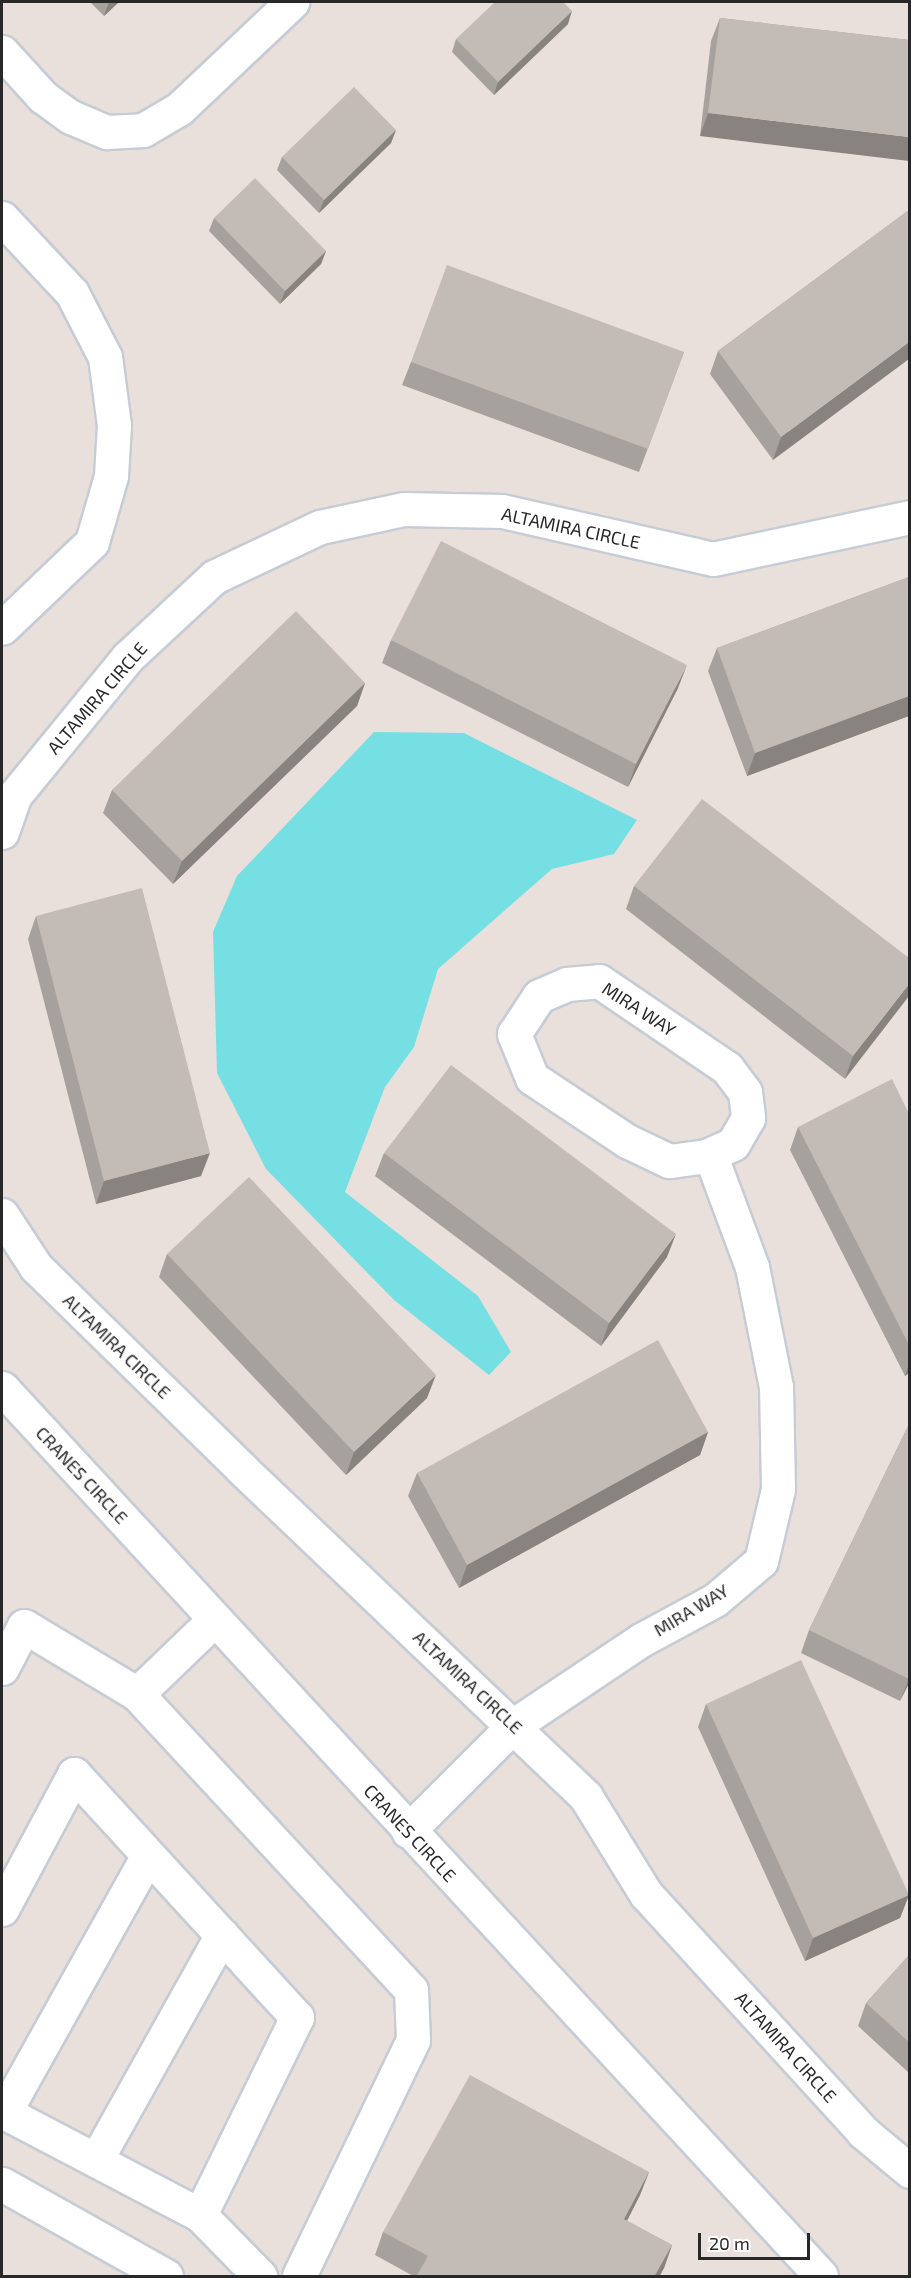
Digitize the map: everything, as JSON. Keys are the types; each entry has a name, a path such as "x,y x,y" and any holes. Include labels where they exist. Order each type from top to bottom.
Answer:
{"street":[{"path":"2,52 42,97 71,117 106,132 143,129 179,109 292,2"},
{"path":"2,218 72,293 105,357 114,425 111,476 92,542 2,628"},
{"name":"ALTAMIRA CIRCLE","path":"2,832 15,795 128,657 214,577 320,528 404,509 502,511 713,559 909,517"},
{"name":"MIRA WAY","path":"599,981 727,1068 745,1092 748,1118 733,1144 706,1156 669,1161 627,1141 532,1078 514,1034 539,996 567,984 599,981"},
{"name":"MIRA WAY","path":"408,1831 514,1725 641,1640 715,1600 761,1561 777,1489 776,1387 752,1267 714,1165 706,1156"},
{"name":"ALTAMIRA CIRCLE","path":"2,1215 36,1267 242,1469 514,1725 586,1797 646,1894 863,2132 909,2171"},
{"name":"CRANES CIRCLE","path":"2,1388 821,2277"},
{"path":"137,1695 214,1620"},
{"path":"2,1668 24,1626 137,1695 411,1990 413,2040 299,2277"},
{"path":"2,1909 74,1774 297,2017 200,2215"},
{"path":"148,1855 3,2112 200,2215 260,2277"},
{"path":"96,2160 222,1935"},
{"path":"2,2184 166,2277"}],"water":[{"path":"374,732 464,733 637,820 614,854 552,869 438,969 414,1047 385,1087 345,1192 478,1296 511,1352 489,1375 394,1300 266,1169 217,1073 213,932 237,876"}],"building":[{"path":"495,2 563,2 572,11 498,82 456,39"},
{"path":"720,18 909,40 909,137 708,113"},
{"path":"354,87 396,130 324,200 282,157"},
{"path":"255,178 326,251 285,291 214,218"},
{"path":"909,210 909,342 781,437 718,351"},
{"path":"447,265 684,352 648,449 411,362"},
{"path":"441,541 687,665 636,764 391,640"},
{"path":"909,577 909,696 755,753 717,648"},
{"path":"296,611 365,683 182,861 112,790"},
{"path":"702,799 909,958 909,984 853,1056 634,886"},
{"path":"142,888 210,1153 104,1181 36,916"},
{"path":"451,1065 676,1234 609,1323 384,1153"},
{"path":"892,1079 909,1114 909,1345 798,1127"},
{"path":"249,1177 436,1375 354,1452 167,1254"},
{"path":"658,1340 708,1432 467,1565 417,1473"},
{"path":"909,1424 909,1679 809,1630"},
{"path":"801,1660 909,1895 813,1938 706,1704"},
{"path":"909,1955 909,2042 866,2003"},
{"path":"470,2075 649,2172 624,2219 672,2245 654,2277 416,2277 428,2256 383,2232"}]}
